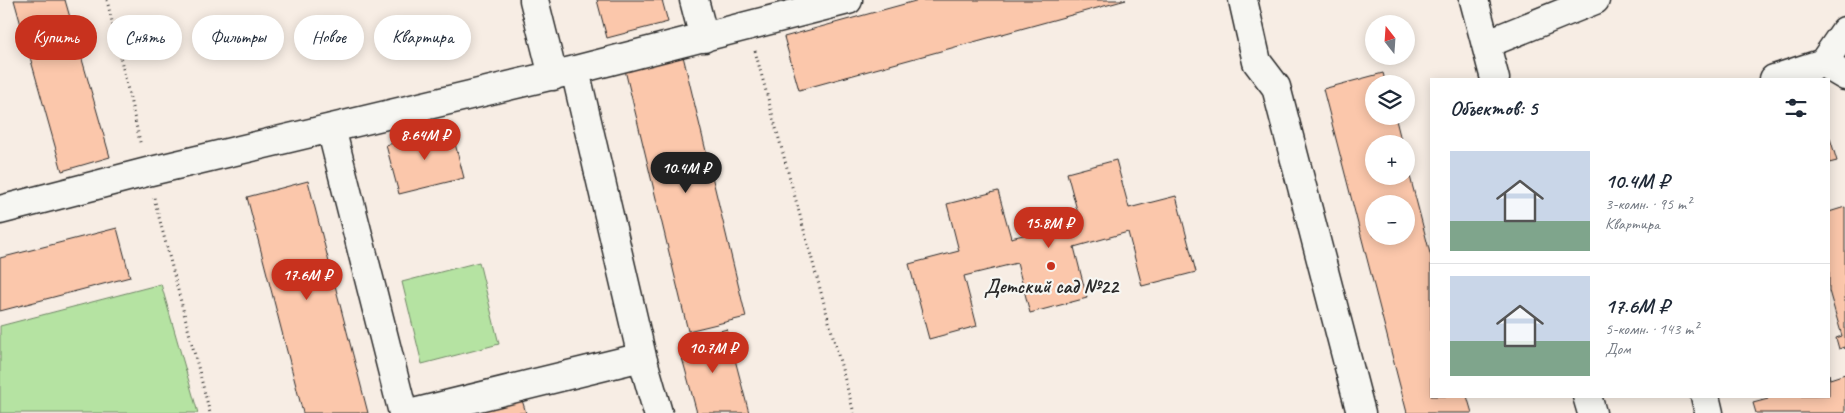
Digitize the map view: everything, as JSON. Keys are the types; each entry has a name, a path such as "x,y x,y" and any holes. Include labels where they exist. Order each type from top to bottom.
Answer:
{"street":[{"path":"534,0 564,73 658,413"},
{"path":"694,0 704,38"},
{"path":"0,210 148,172 564,73 848,0"},
{"path":"1242,0 1257,62 1276,87 1361,413"},
{"path":"1474,0 1495,78"},
{"path":"1486,44 1595,0"},
{"path":"1780,78 1834,69 1845,31"},
{"path":"331,128 403,413"},
{"path":"414,413 642,357"},
{"path":"1588,398 1592,413"},
{"path":"1706,398 1710,413"}],"path":[{"path":"107,0 148,172 210,413"},
{"path":"748,26 854,413"}],"green space":[{"path":"479,262 499,344 422,364 402,282"},
{"path":"161,284 198,413 0,413 0,326"}],"building":[{"path":"14,0 65,0 69,15 18,15"},
{"path":"597,0 662,0 668,22 607,38"},
{"path":"919,0 1126,0 799,90 784,37"},
{"path":"683,56 746,317 688,331 625,70"},
{"path":"31,60 82,60 110,157 62,171"},
{"path":"1365,78 1365,125 1397,125 1400,135 1365,135 1365,185 1412,185 1415,195 1365,195 1365,245 1415,245 1415,196 1430,253 1430,398 1468,398 1472,413 1407,413 1323,89"},
{"path":"451,128 464,178 399,194 386,145"},
{"path":"1830,138 1837,161 1830,163"},
{"path":"1116,160 1129,208 1176,196 1196,272 1142,286 1128,232 1074,247 1087,298 1030,313 1017,263 964,276 977,326 929,339 909,264 959,251 947,204 998,191 1011,238 1080,221 1067,173"},
{"path":"308,181 368,413 303,413 247,197"},
{"path":"1845,207 1845,349 1844,347 1839,349 1836,338 1842,336 1830,294 1830,212"},
{"path":"117,228 130,277 0,311 0,258"},
{"path":"727,329 749,413 697,413 678,343"},
{"path":"1845,374 1845,413 1756,413 1753,403 1768,399 1830,398 1830,379"},
{"path":"522,400 526,413 470,413"}],"place":[{"name":"Детский сад №22","path":"1051,266"}]}
